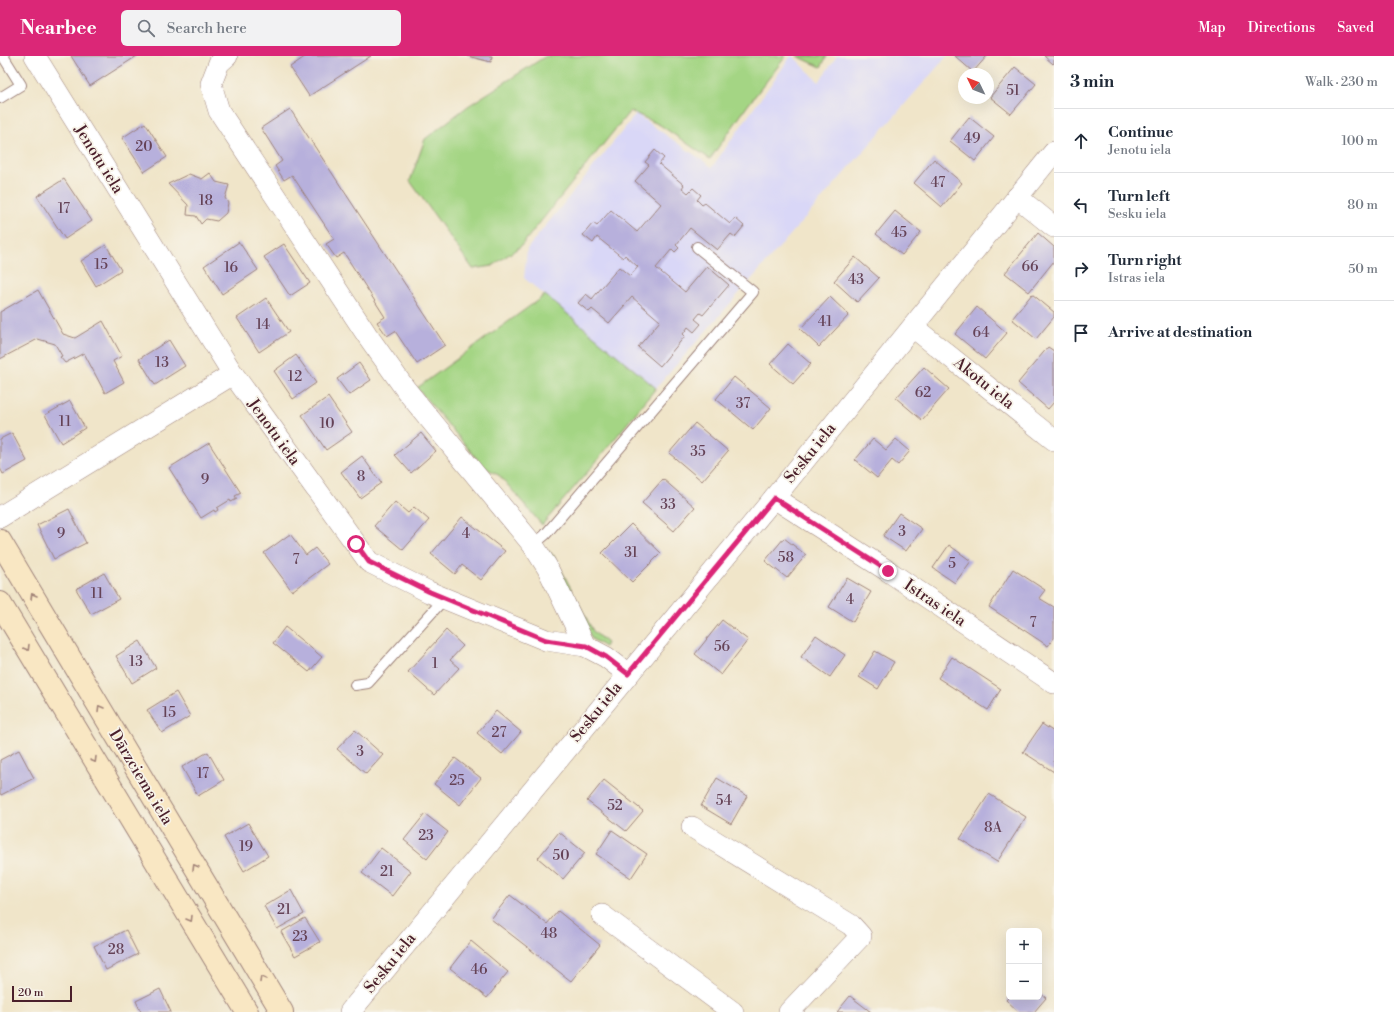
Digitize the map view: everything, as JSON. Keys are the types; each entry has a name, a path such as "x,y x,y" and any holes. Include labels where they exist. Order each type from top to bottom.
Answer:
{"main road":[{"name":"Dārzciema iela","path":"0,541 282,1012"},
{"name":"Dārzciema iela","path":"0,603 247,1012"}],"street":[{"name":"Jenotu iela","path":"35,56 233,374 369,562 445,598 546,640 586,646 606,657 628,674"},
{"path":"227,56 219,63 211,84 219,110 367,335 406,390 533,545 547,567 586,646"},
{"name":"Sesku iela","path":"350,1012 774,498 1054,152"},
{"path":"1017,198 1054,227"},
{"name":"Akotu iela","path":"913,327 1054,440"},
{"path":"0,517 233,374"},
{"name":"Istras iela","path":"774,498 888,571 1054,683"},
{"path":"692,827 851,925 861,936 789,1012"},
{"path":"602,915 733,1012"}],"lane":[{"path":"0,98 21,85 3,56"},
{"path":"533,545 545,535 752,292 697,247"},
{"path":"355,685 368,683 445,598"}],"shaded area":[{"path":"791,56 793,56 819,82 837,56 947,56 656,388 524,278 527,249 636,114 712,167"}],"green space":[{"path":"546,56 786,56 748,105 710,159 660,125 630,111 521,246 492,266 473,269 410,181 425,139 468,106"},
{"path":"797,56 827,56 821,67"},
{"path":"545,295 656,388 596,462 542,525 500,476 484,467 417,388"},
{"path":"547,550 554,556 593,631 607,643 605,647 592,639"}],"building":[{"path":"71,56 137,56 90,86"},
{"path":"306,56 371,56 309,96 290,67"},
{"path":"467,56 492,56 491,62"},
{"path":"955,56 987,56 976,68 968,68"},
{"path":"1044,56 1054,56 1054,63 1053,64"},
{"path":"1015,67 1036,84 1011,114 994,100 994,92"},
{"path":"290,109 445,345 417,364 395,331 387,336 377,322 385,317 344,253 336,258 326,244 334,239 292,175 284,180 275,166 282,161 261,128"},
{"path":"969,117 994,137 975,161 950,141"},
{"path":"145,123 167,157 144,172 122,138"},
{"path":"655,150 664,158 659,164 684,185 682,188 688,193 693,188 701,195 697,200 702,205 705,203 730,224 735,218 744,226 735,237 731,234 717,250 690,228 676,245 679,248 675,252 672,249 656,268 685,292 707,266 729,285 703,315 700,313 695,319 701,324 694,332 688,327 683,334 685,336 660,366 638,347 660,321 632,297 609,323 592,309 589,312 578,303 586,294 592,299 619,267 630,276 638,267 625,255 623,258 597,237 593,243 583,235 593,223 597,226 611,210 637,232 661,204 635,181 649,165 645,162"},
{"path":"934,159 962,183 942,207 914,183"},
{"path":"210,173 216,182 229,185 225,198 228,203 226,213 217,221 206,219 201,224 196,216 187,215 188,205 168,184 189,174 202,179"},
{"path":"64,179 92,221 65,239 37,196"},
{"path":"895,211 921,232 902,255 876,234"},
{"path":"1038,233 1054,247 1054,261 1029,292 1005,273"},
{"path":"239,242 258,270 222,294 204,266"},
{"path":"284,244 310,283 290,296 264,257"},
{"path":"106,245 121,270 96,286 81,261"},
{"path":"855,257 879,278 857,302 834,281"},
{"path":"38,290 63,334 75,338 103,321 122,356 113,361 124,382 105,393 84,353 65,363 60,357 62,356 55,344 38,339 0,359 0,312"},
{"path":"1032,294 1054,312 1054,317 1036,339 1012,319"},
{"path":"830,297 849,315 819,347 800,329"},
{"path":"266,298 289,332 259,352 237,318"},
{"path":"977,307 1007,333 985,359 955,334"},
{"path":"169,340 185,366 155,385 139,359"},
{"path":"788,344 811,364 793,384 770,364"},
{"path":"1048,347 1054,351 1054,402 1048,409 1018,383"},
{"path":"296,355 316,383 293,399 274,371"},
{"path":"359,363 371,380 349,395 337,379"},
{"path":"924,367 949,389 922,420 896,398"},
{"path":"734,377 771,408 753,430 716,399"},
{"path":"328,397 352,432 326,450 302,415"},
{"path":"70,401 85,428 61,443 45,415"},
{"path":"695,423 728,451 702,481 669,453"},
{"path":"12,433 27,461 3,474 0,468 0,439"},
{"path":"421,433 436,451 411,473 395,455"},
{"path":"873,439 886,450 896,439 910,451 898,465 892,460 877,478 855,460"},
{"path":"209,443 241,493 235,496 237,499 231,502 230,500 217,508 218,510 215,512 214,510 201,518 169,468"},
{"path":"362,456 381,483 360,498 341,472"},
{"path":"663,479 695,507 674,531 642,503"},
{"path":"395,502 408,513 414,507 429,520 403,550 374,526"},
{"path":"69,509 86,543 54,559 37,525"},
{"path":"899,513 922,529 906,551 883,536"},
{"path":"462,517 505,551 481,580 462,565 455,574 431,554"},
{"path":"631,524 661,553 632,582 602,553"},
{"path":"290,534 306,555 315,548 328,564 292,591 264,553"},
{"path":"784,538 806,555 787,578 765,561"},
{"path":"949,545 971,561 955,583 933,568"},
{"path":"1013,569 1045,590 1039,598 1054,607 1054,638 1048,646 989,607"},
{"path":"104,573 119,599 91,614 76,589"},
{"path":"847,578 871,592 853,622 829,607"},
{"path":"722,620 748,640 721,675 695,654"},
{"path":"285,627 322,657 309,672 273,643"},
{"path":"446,630 463,646 450,660 459,668 434,695 408,672"},
{"path":"816,635 845,655 830,677 801,657"},
{"path":"140,641 156,668 132,683 116,656"},
{"path":"875,651 894,662 878,689 859,677"},
{"path":"952,657 1001,689 988,710 938,678"},
{"path":"176,692 190,716 162,733 147,710"},
{"path":"496,711 521,732 502,754 477,733"},
{"path":"1042,724 1054,732 1054,772 1023,752"},
{"path":"355,730 383,755 366,774 337,749"},
{"path":"19,750 34,778 1,795 0,760"},
{"path":"208,752 224,780 198,796 182,767"},
{"path":"455,758 481,778 460,805 434,784"},
{"path":"717,778 747,796 731,824 701,806"},
{"path":"604,780 643,811 626,831 587,801"},
{"path":"989,794 1026,817 997,862 960,839"},
{"path":"425,814 448,832 427,859 404,840"},
{"path":"248,823 268,856 244,871 224,837"},
{"path":"612,830 647,854 631,878 596,854"},
{"path":"559,832 585,853 563,879 538,858"},
{"path":"381,848 411,871 392,896 362,873"},
{"path":"291,890 304,914 277,929 264,906"},
{"path":"510,895 547,924 558,911 600,945 571,981 491,919"},
{"path":"305,918 320,942 295,956 281,932"},
{"path":"126,930 138,954 106,970 94,946"},
{"path":"471,941 508,972 487,998 450,968"},
{"path":"160,989 171,1012 141,1012 136,1001"},
{"path":"1042,995 1046,998 1034,1012 1019,1012 1006,1000 1042,1000"},
{"path":"850,996 871,1012 837,1012"}],"route":[{"path":"356,544 369,562 430,592 546,640 586,646 606,657 628,674 774,498 888,571"}]}
